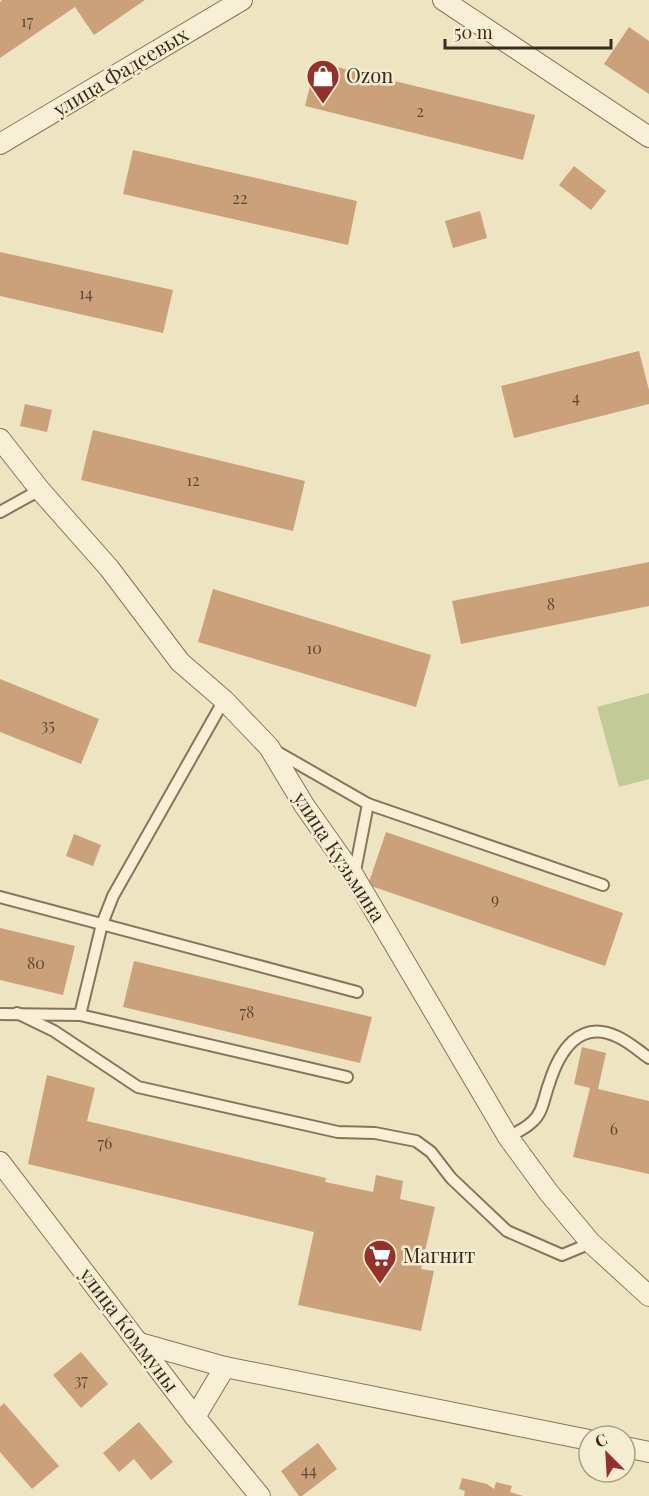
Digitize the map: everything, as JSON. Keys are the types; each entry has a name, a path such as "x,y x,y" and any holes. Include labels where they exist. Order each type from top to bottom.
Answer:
{"street":[{"name":"улица Фадеевых","path":"0,144 242,0"},
{"path":"443,0 649,137"},
{"name":"улица Кузьмина","path":"0,439 40,490 110,568 180,662 224,700 269,747 304,805 354,876 508,1137 549,1193 591,1243 649,1296"},
{"name":"улица Коммуны","path":"0,1162 195,1417 260,1496"},
{"path":"140,1343 225,1367 577,1438"},
{"path":"195,1417 225,1367"}],"lane":[{"path":"0,512 40,490"},
{"path":"80,1015 102,924 113,896 224,700"},
{"path":"269,747 368,804 603,885"},
{"path":"354,876 368,804"},
{"path":"0,897 357,992"},
{"path":"17,1013 54,1031 138,1087 338,1132 375,1133 416,1141 431,1152 452,1178 507,1232 562,1255 591,1243"},
{"path":"0,1014 80,1015 347,1077"},
{"path":"508,1137 532,1122 541,1110 554,1067 576,1036 596,1032 617,1036 649,1058"}],"green space":[{"path":"649,693 649,779 619,787 597,707"}],"building":[{"path":"2,0 145,0 94,35 75,7 0,58 0,2"},
{"path":"629,27 649,41 649,94 604,64"},
{"path":"316,62 535,115 523,160 305,106"},
{"path":"133,150 357,201 348,245 123,194"},
{"path":"574,166 606,191 591,210 559,185"},
{"path":"480,211 487,238 453,248 445,221"},
{"path":"0,252 173,290 163,333 0,296"},
{"path":"639,351 649,390 649,404 514,438 501,386"},
{"path":"25,404 52,410 47,432 20,426"},
{"path":"93,430 305,481 293,531 81,480"},
{"path":"649,562 649,606 461,644 452,601"},
{"path":"213,589 431,655 416,707 198,642"},
{"path":"0,679 99,719 81,764 0,732"},
{"path":"386,832 623,913 605,966 368,885"},
{"path":"74,834 101,845 93,866 66,856"},
{"path":"0,928 75,946 63,995 0,980"},
{"path":"134,961 372,1017 360,1063 123,1007"},
{"path":"582,1047 606,1053 598,1089 649,1101 649,1174 573,1157 590,1088 574,1084"},
{"path":"47,1075 95,1088 87,1121 326,1178 325,1182 373,1192 376,1175 403,1181 400,1199 435,1207 421,1269 434,1271 421,1331 298,1305 314,1232 28,1164"},
{"path":"81,1352 108,1384 81,1408 53,1375"},
{"path":"4,1403 59,1466 32,1489 0,1452 0,1407"},
{"path":"139,1422 173,1462 151,1480 134,1459 119,1472 103,1453"},
{"path":"318,1443 337,1469 299,1496 281,1471"},
{"path":"462,1478 487,1484 494,1489 496,1482 512,1486 510,1492 523,1496 464,1496 465,1491 459,1489"}],"place":[{"name":"Ozon","path":"323,105"},
{"name":"Магнит","path":"380,1285"}]}
